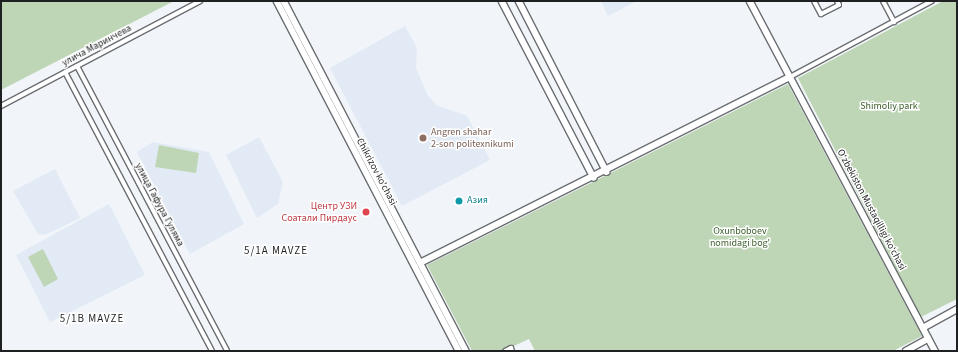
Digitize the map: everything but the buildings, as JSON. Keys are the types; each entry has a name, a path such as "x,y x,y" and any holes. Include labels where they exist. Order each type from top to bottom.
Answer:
{"main road":[{"name":"Chikrizov ko'chasi","path":"277,1 459,351"},
{"name":"Chikrizov ko'chasi","path":"284,1 466,351"},
{"path":"502,1 594,178"},
{"path":"519,1 607,172"},
{"name":"O‘zbekiston Mustaqilligi ko‘chasi","path":"750,1 935,351"},
{"path":"420,263 607,172 790,77"},
{"path":"923,328 957,309"},
{"path":"906,351 928,339"}],"street":[{"name":"улича Маринчева","path":"1,106 200,1"},
{"path":"814,1 821,14 839,4 838,1"},
{"path":"883,1 894,22"},
{"path":"790,77 932,1"},
{"name":"улица Гафура Гуляма","path":"77,66 227,351"},
{"path":"65,72 212,351"},
{"path":"505,351 511,348 512,351"}],"shaded area":[{"path":"601,1 637,1 608,16"},
{"name":"Angren shahar 2-son politexnikumi","path":"405,26 417,48 416,68 427,94 436,105 467,116 490,160 402,206 330,68"},
{"path":"259,137 283,182 278,204 257,218 226,155"},
{"path":"153,142 209,152 244,224 190,254 137,152"},
{"path":"55,169 80,218 45,235 38,234 13,191"},
{"path":"109,204 145,275 50,322 16,255"}],"green space":[{"path":"1,1 174,1 1,90"},
{"name":"Shimoliy park","path":"943,1 957,1 957,299 921,317 798,78"},
{"name":"Oxunboboev nomidagi bog'","path":"788,84 922,336 893,351 535,351 529,339 503,351 472,351 427,265"},
{"path":"159,145 199,153 196,173 155,167"},
{"path":"43,249 58,279 44,287 28,257"}],"place":[{"name":"Angren shahar 2-son politexnikumi","path":"423,138"},
{"name":"Азия","path":"459,201"},
{"name":"Центр УЗИ Соатали Пирдаус","path":"366,212"}],"district":[{"name":"5/1A MAVZE","path":"276,251"},
{"name":"5/1B MAVZE","path":"92,319"}]}
